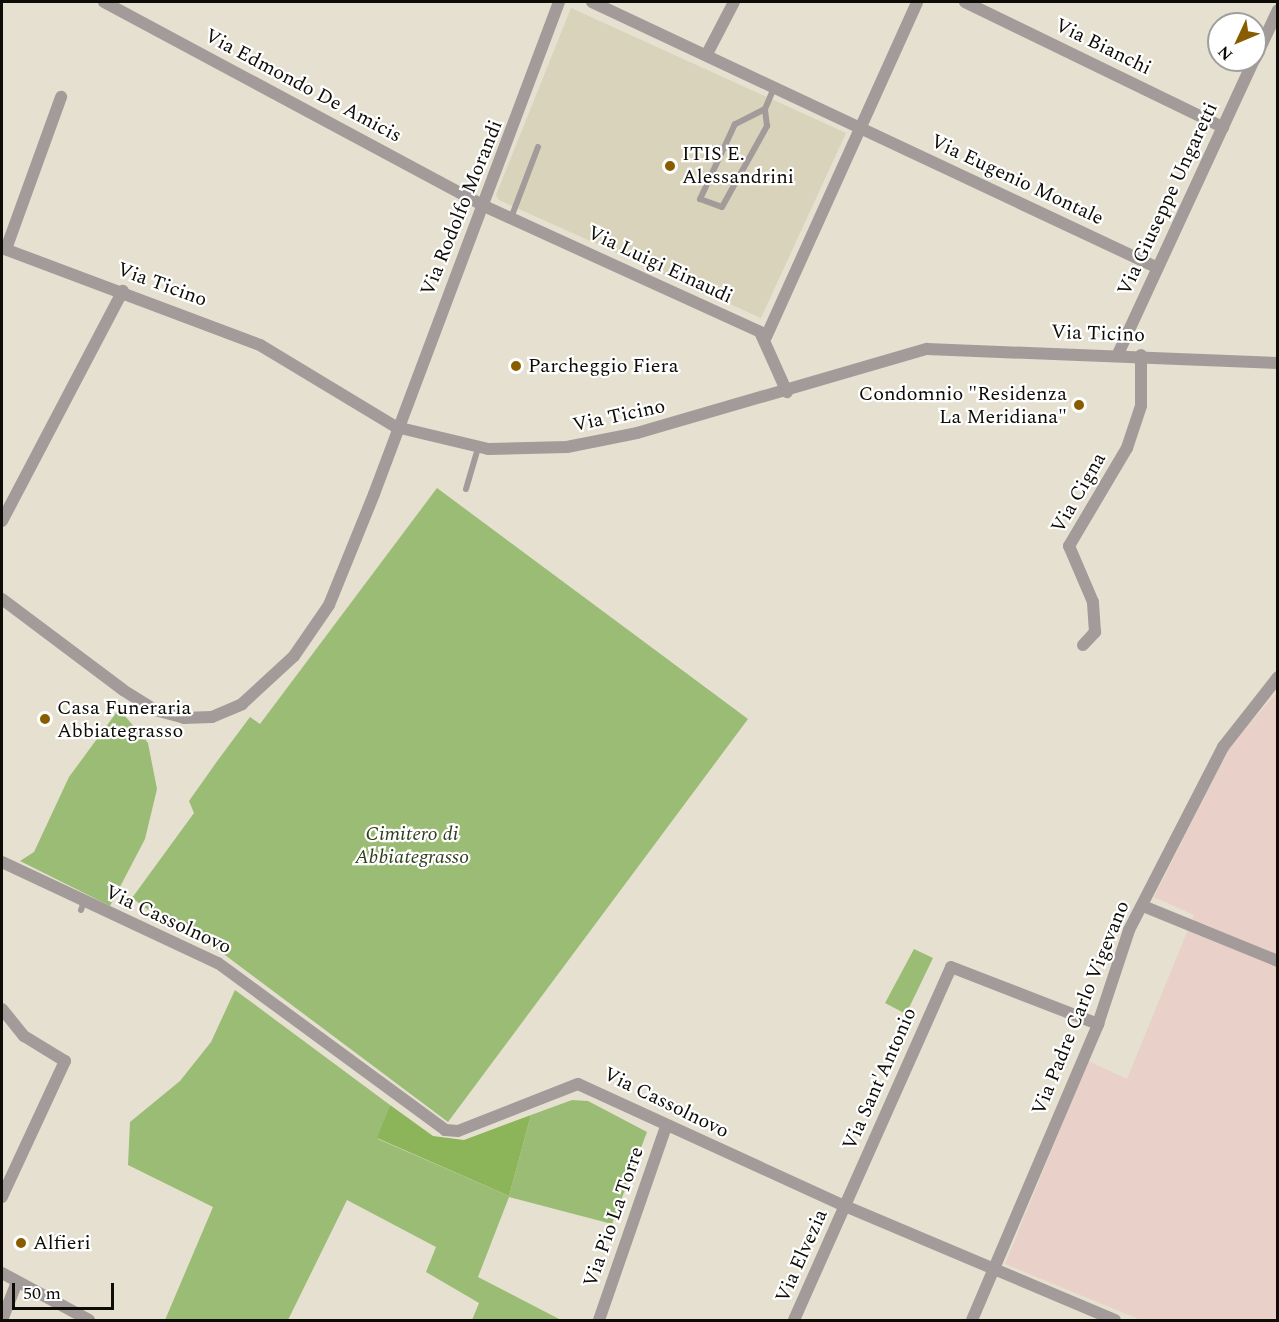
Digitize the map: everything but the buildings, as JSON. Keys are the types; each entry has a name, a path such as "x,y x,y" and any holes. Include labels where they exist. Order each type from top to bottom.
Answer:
{"street":[{"name":"Via Edmondo De Amicis","path":"104,2 484,206"},
{"name":"Via Rodolfo Morandi","path":"2,599 155,710 184,718 228,712 280,671 329,605 396,427 484,206 559,2"},
{"name":"Via Eugenio Montale","path":"596,2 708,52 1158,268"},
{"path":"708,52 734,2"},
{"path":"787,392 766,337 917,2"},
{"name":"Via Bianchi","path":"965,2 1223,127"},
{"name":"Via Giuseppe Ungaretti","path":"1267,33 1278,10"},
{"name":"Via Giuseppe Ungaretti","path":"1118,354 1249,72"},
{"path":"4,249 61,97"},
{"name":"Via Luigi Einaudi","path":"484,206 766,337"},
{"name":"Via Ticino","path":"4,249 123,291 260,345 396,427 478,448 584,444 787,392 927,349 1118,354 1278,363"},
{"path":"2,521 123,291"},
{"name":"Via Cigna","path":"1083,645 1095,632 1094,613 1069,546 1127,448 1141,406 1141,355"},
{"name":"Via Padre Carlo Vigevano","path":"972,1320 1098,1024 1143,906 1223,747 1278,677"},
{"name":"Via Cassolnovo","path":"2,862 83,906 233,973 445,1130 458,1131 578,1084 845,1206 1099,1317 1115,1320"},
{"path":"1143,906 1278,961"},
{"name":"Via Sant'Antonio","path":"845,1206 951,967 1098,1024"},
{"path":"2,1009 24,1036 65,1061 2,1197"},
{"name":"Via Pio La Torre","path":"599,1320 666,1126"},
{"name":"Via Elvezia","path":"794,1320 845,1206"},
{"path":"2,1273 89,1320"},
{"path":"2,1320 17,1282"}],"lane":[{"path":"765,109 735,124 700,199 722,207 767,126 765,109 776,85"},
{"path":"511,218 538,147"},
{"path":"466,489 478,448"}],"shaded area":[{"name":"ITIS E. Alessandrini","path":"571,8 846,133 761,318 499,200 496,195"},
{"path":"1277,693 1277,1320 1141,1320 1005,1264 1088,1061 1127,1079 1194,915 1154,897 1231,744"}],"green space":[{"name":"Cimitero di Abbiategrasso","path":"437,488 748,719 448,1122 181,922 174,929 132,898 194,813 189,801 218,760 250,717 260,724"},
{"path":"119,709 148,743 157,789 145,839 110,906 20,861 34,852 69,777"},
{"path":"914,949 933,958 906,1014 885,1003"},
{"path":"235,990 390,1105 378,1139 509,1196 531,1115 572,1100 588,1101 647,1132 612,1224 509,1197 478,1277 561,1320 472,1320 479,1303 426,1272 436,1247 347,1200 288,1320 165,1320 213,1207 128,1165 130,1122 180,1081 211,1042"},
{"path":"390,1105 433,1136 464,1140 531,1115 509,1196 377,1138"}],"place":[{"name":"ITIS E. Alessandrini","path":"670,166"},
{"name":"Parcheggio Fiera","path":"516,366"},
{"name":"Condomnio \"Residenza La Meridiana\"","path":"1079,405"},
{"name":"Casa Funeraria Abbiategrasso","path":"45,719"},
{"name":"Alfieri","path":"21,1243"}]}
